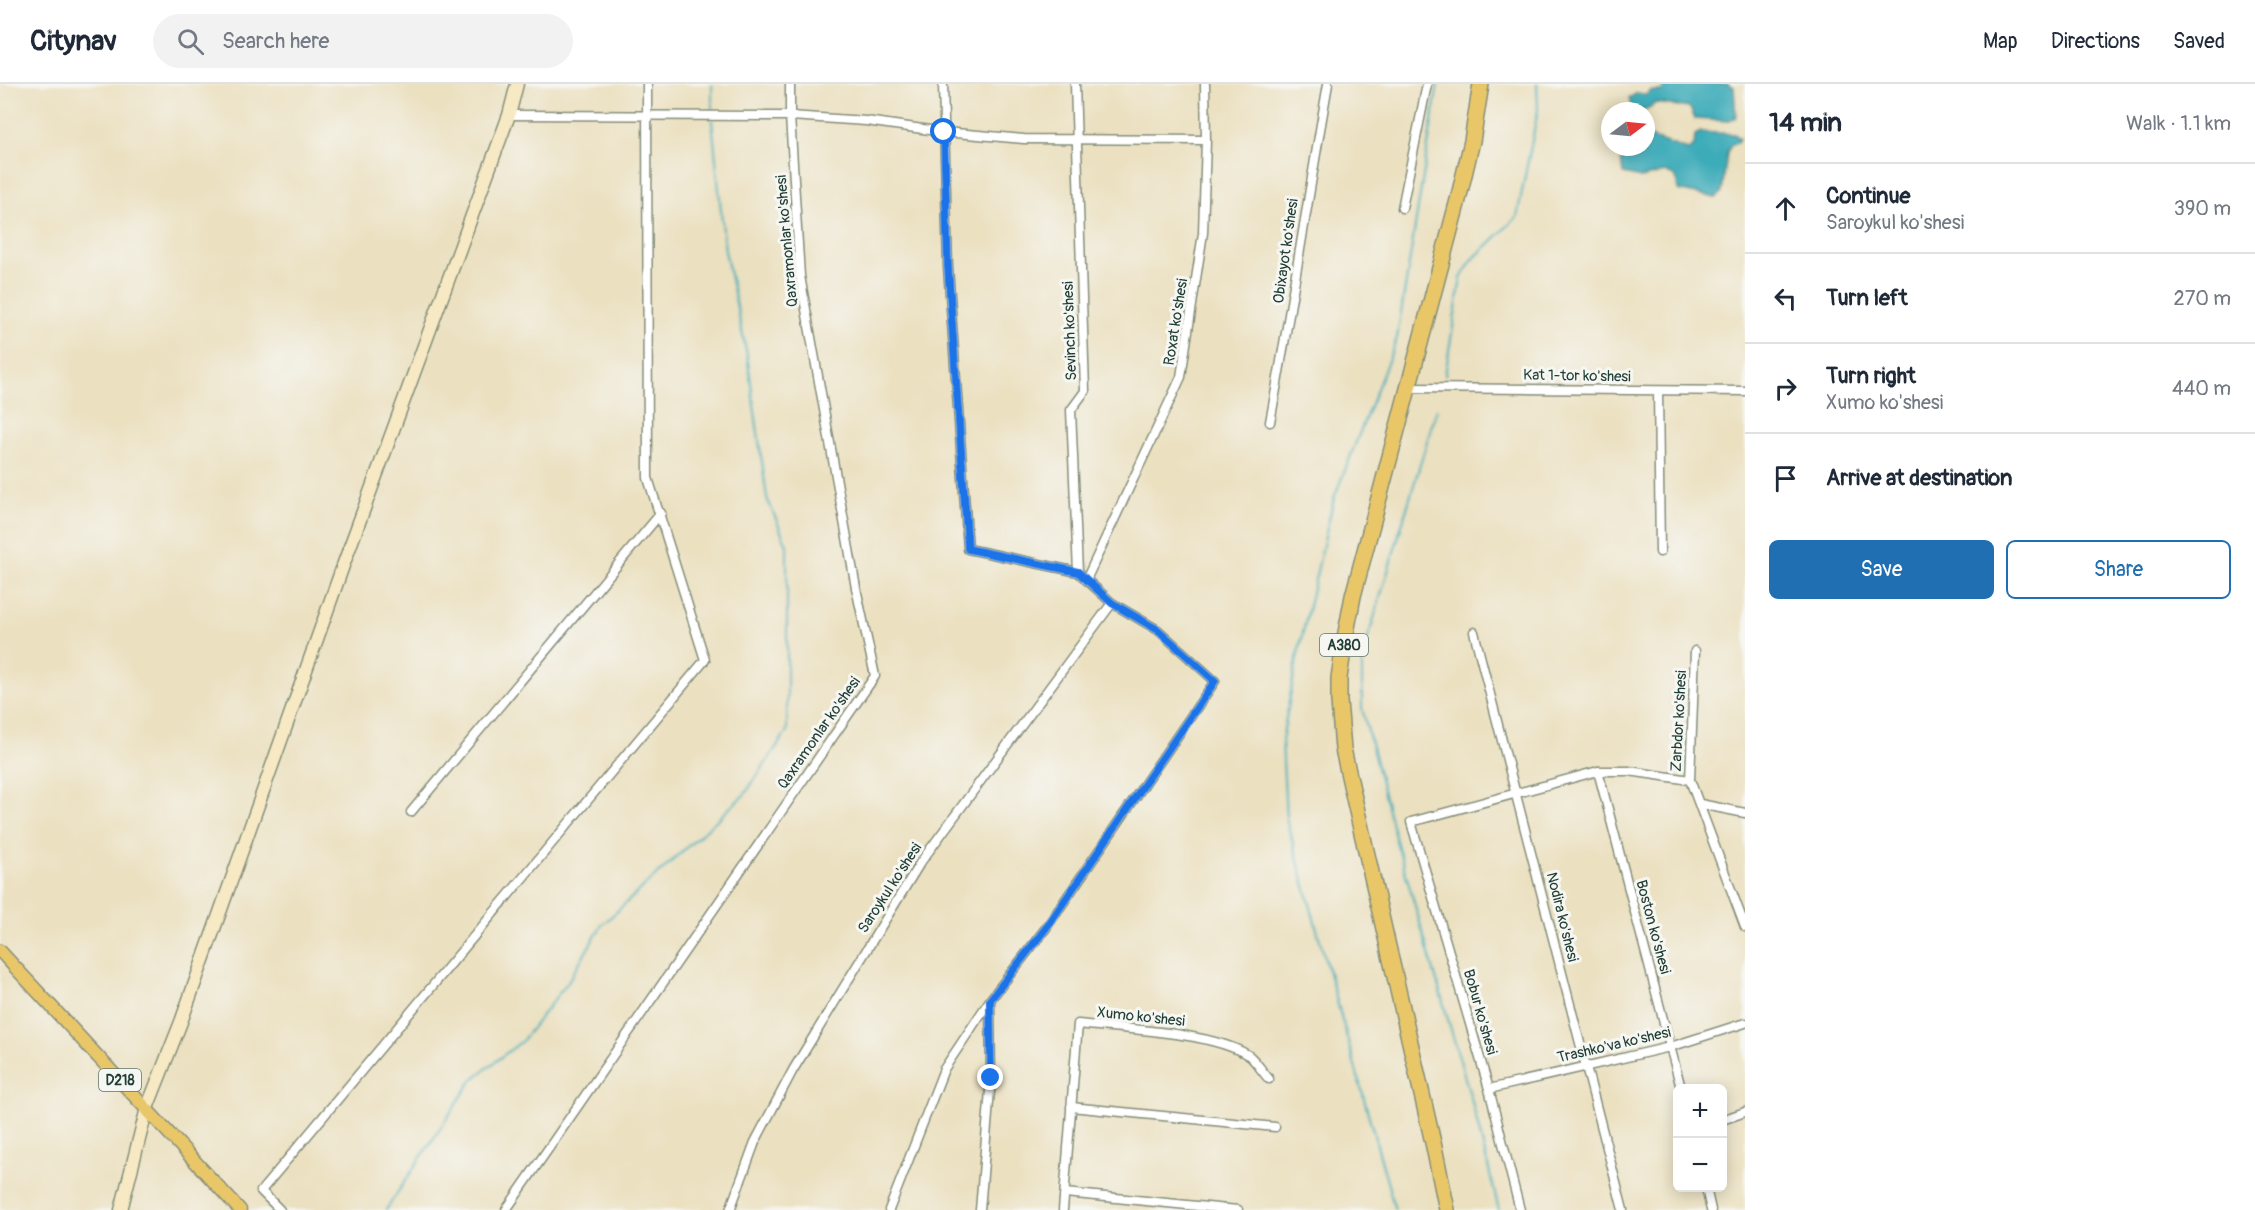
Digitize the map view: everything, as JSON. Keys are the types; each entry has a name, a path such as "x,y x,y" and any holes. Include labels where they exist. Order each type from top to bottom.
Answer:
{"highway":[{"name":"A380","path":"1447,1210 1351,785 1339,719 1339,678 1353,596 1460,191 1472,141 1481,84"}],"main road":[{"name":"D218","path":"0,951 240,1210"}],"street":[{"path":"121,1210 147,1108 181,1022 344,563 509,115 517,84"},
{"path":"280,1210 261,1191 705,660 661,513 648,478 647,84"},
{"name":"Qaxramonlar ko'shesi","path":"506,1210 875,676 856,588 800,276 790,84"},
{"path":"890,1210 944,1069 990,1000 1046,928 1215,681 1158,630 1112,603 1078,572 968,549 948,267 943,84"},
{"name":"Sevinch ko'shesi","path":"1075,84 1085,391 1071,410 1078,572"},
{"name":"Roxat ko'shesi","path":"1086,580 1181,377 1203,232 1205,84"},
{"name":"Obixayot ko'shesi","path":"1270,422 1292,307 1328,84"},
{"path":"1402,208 1426,84"},
{"path":"509,115 790,116 1024,139 1206,140"},
{"name":"Kat 1-tor ko'shesi","path":"1408,388 1745,392"},
{"path":"1658,391 1660,552"},
{"path":"411,812 661,513"},
{"name":"Saroykul ko'shesi","path":"730,1210 755,1142 793,1070 920,863 1112,603"},
{"name":"Nodira ko'shesi","path":"1474,632 1623,1210"},
{"name":"Zarbdor ko'shesi","path":"1695,651 1689,780 1745,927"},
{"path":"1516,793 1598,771 1629,771 1689,780"},
{"name":"Boston ko'shesi","path":"1598,771 1680,1084"},
{"name":"Bobur ko'shesi","path":"1516,793 1411,822 1489,1089 1520,1210"},
{"path":"1700,804 1745,813"},
{"path":"980,1210 991,1078 990,1000"},
{"name":"Trashko'va ko'shesi","path":"1489,1089 1670,1047 1745,1023"},
{"name":"Xumo ko'shesi","path":"1063,1210 1078,1024 1198,1037 1250,1055 1269,1079"},
{"path":"1071,1107 1275,1127"},
{"path":"1727,1118 1745,1112"},
{"path":"1707,1192 1712,1210"},
{"path":"1065,1193 1238,1210"}],"water":[{"path":"1662,84 1728,84 1734,87 1736,117 1729,121 1695,119 1690,108 1655,102 1630,102 1629,98 1637,93 1647,95 1650,91 1663,91"},
{"path":"1701,132 1734,134 1739,139 1737,143 1731,145 1727,153 1722,192 1716,198 1678,190 1676,177 1665,172 1641,178 1623,174 1621,156 1655,156 1655,139 1688,150 1694,146 1695,135"}],"waterway":[{"path":"712,84 712,111"},
{"path":"1395,1210 1286,818 1282,740 1297,658 1334,498 1397,338 1438,84"},
{"path":"1445,375 1461,278 1472,260 1517,217 1538,110 1537,84"},
{"path":"386,1210 473,1079 522,1041 567,983 602,925 745,794 787,731 787,545 767,498 747,355 725,251 712,120"},
{"path":"1437,408 1362,658 1362,708 1395,837 1472,1102 1499,1210"}],"route":[{"path":"944,132 948,267 968,549 1078,572 1112,603 1158,630 1215,681 1046,928 990,1000 991,1078"}]}
